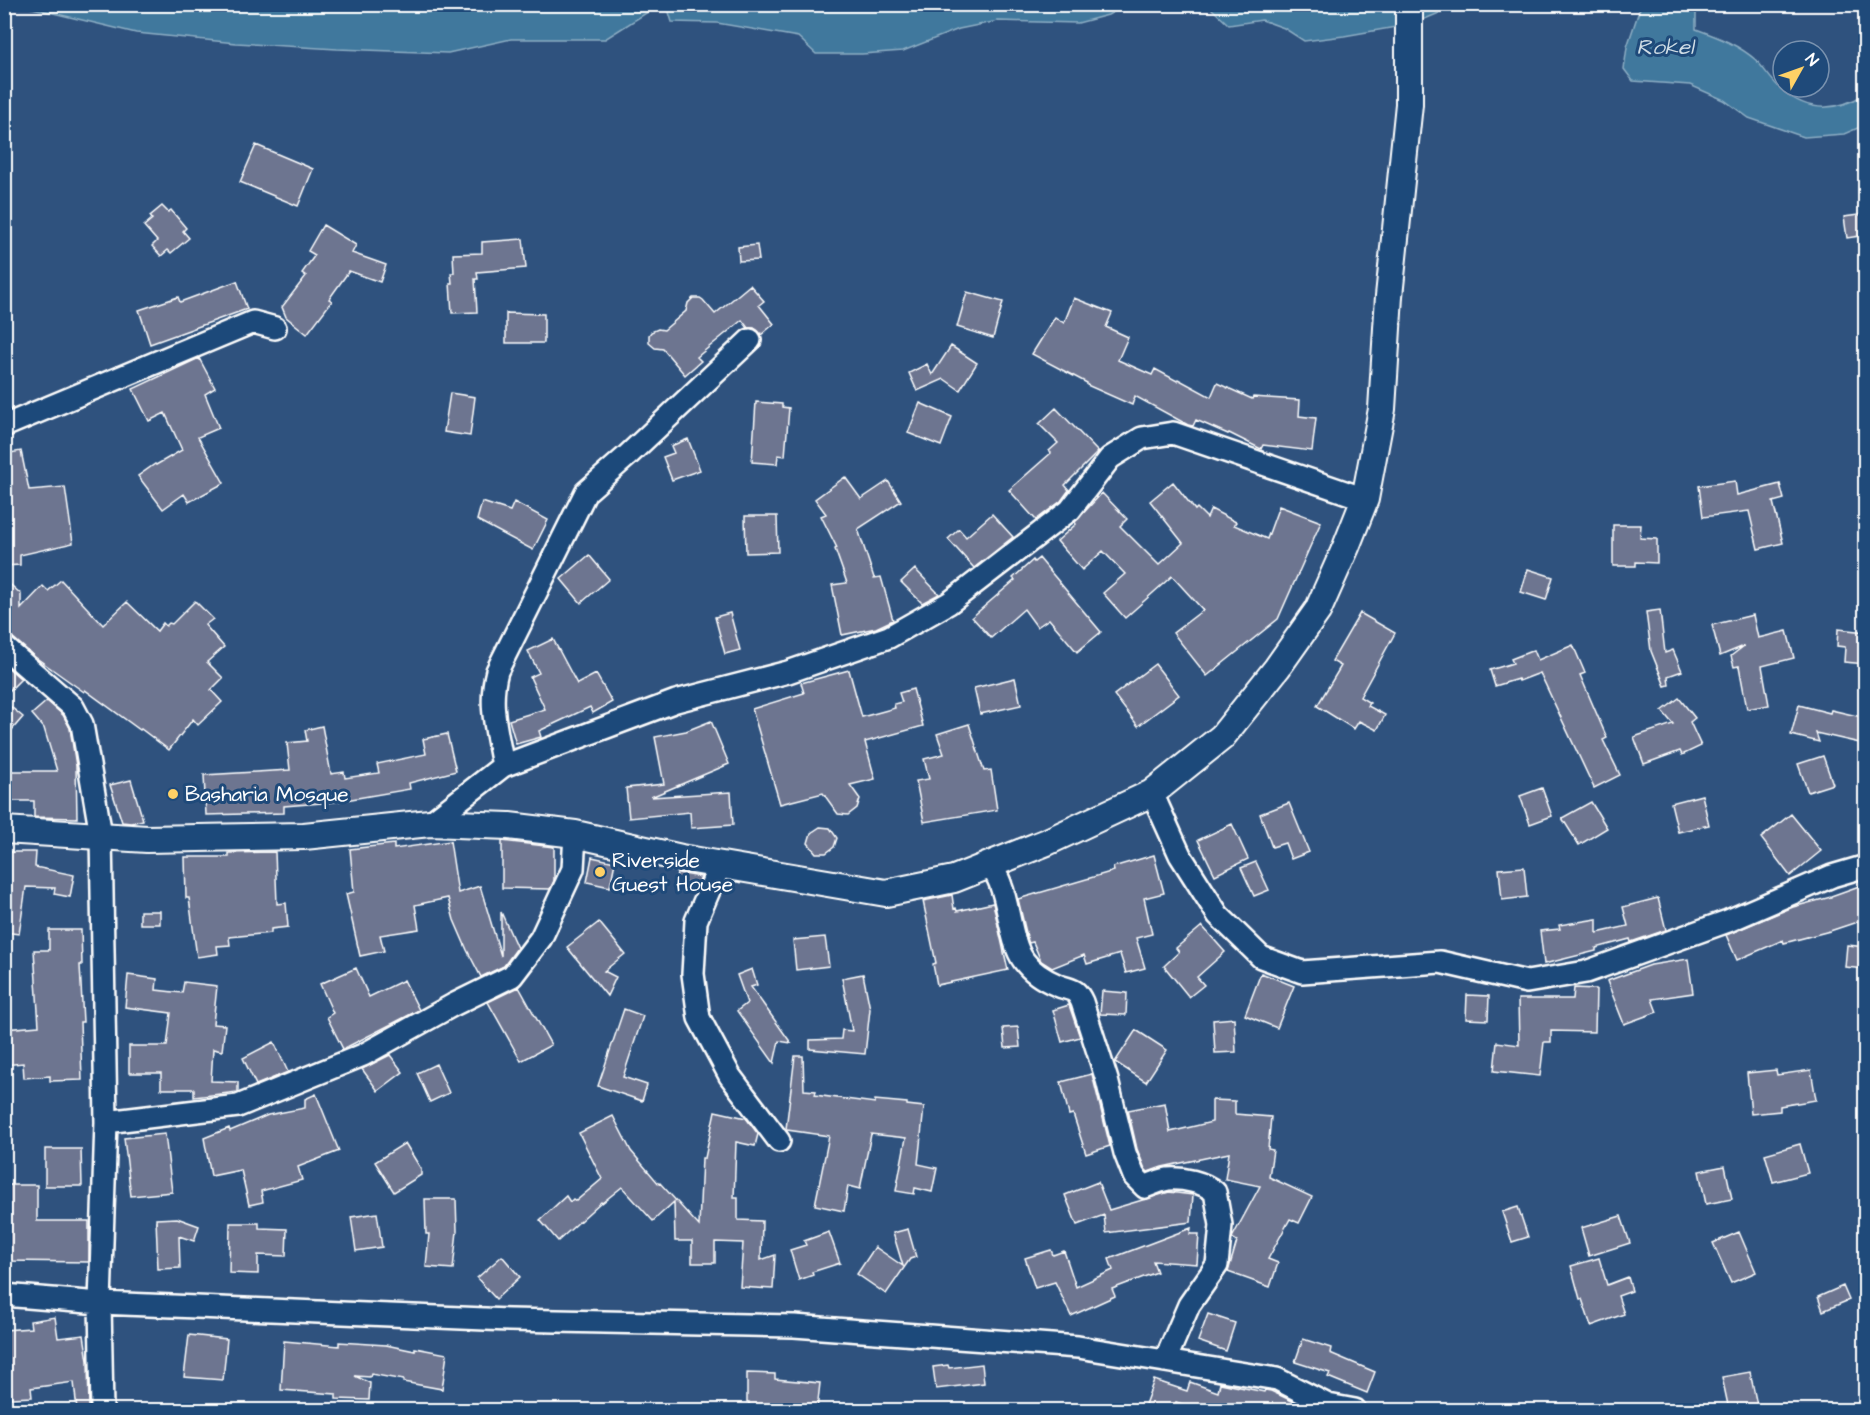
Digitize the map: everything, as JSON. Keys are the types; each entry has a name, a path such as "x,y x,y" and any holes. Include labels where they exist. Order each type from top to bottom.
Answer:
{"street":[{"path":"4,830 147,839 304,836 430,823 509,826 575,834 681,858 886,893 954,879 991,865 1047,842 1152,792 1222,737 1284,659 1318,610 1365,499 1382,409 1389,297 1408,104 1409,4"},
{"path":"4,426 253,322 275,328"},
{"path":"586,492 750,340"},
{"path":"430,823 503,765 676,701 788,672 889,637 949,603 1070,510 1110,458 1142,438 1173,432 1365,499"},
{"path":"503,765 492,705 497,670 586,492 615,452"},
{"path":"4,647 73,707 78,715 82,724 101,835 106,1122 100,1303 102,1410"},
{"path":"1152,792 1180,855 1218,915 1261,957 1302,972 1440,962 1527,982 1586,972 1728,921 1832,876 1866,866"},
{"path":"106,1122 238,1106 363,1055 453,1005 512,976 542,938 573,869 575,834"},
{"path":"720,865 696,921 693,974 699,1018 729,1076 779,1141"},
{"path":"991,865 1001,884 1016,945 1022,959 1034,972 1058,986 1070,988 1078,993 1107,1080 1125,1153 1134,1176 1145,1187 1167,1179 1193,1181 1215,1192 1221,1226 1217,1265 1189,1305 1166,1361"},
{"path":"4,1295 100,1303 509,1320 794,1326 1078,1347 1277,1379 1327,1408 1355,1410"}],"water":[{"path":"20,5 1126,5 1108,15 1078,23 998,21 959,29 903,51 816,54 798,37 717,23 672,22 668,9 654,8 605,39 511,39 448,53 236,43 136,33"},
{"path":"1210,5 1458,5 1413,24 1304,41 1284,28 1262,20 1229,25"},
{"name":"Rokel","path":"1638,5 1696,5 1696,29 1736,46 1757,61 1771,78 1771,99 1795,99 1812,106 1833,107 1865,94 1865,125 1844,134 1804,137 1749,118 1724,100 1690,85 1633,81 1624,69 1627,47 1640,8"}],"building":[{"path":"256,145 313,169 298,206 240,182"},
{"path":"162,206 168,212 171,210 186,228 183,231 189,238 171,253 168,250 161,256 152,246 157,241 144,226 152,219 150,216"},
{"path":"1866,214 1866,235 1847,238 1844,217"},
{"path":"323,225 356,245 352,253 386,265 380,282 349,271 329,299 332,301 307,334 286,317 282,307 306,276 302,273 315,255 308,251"},
{"path":"523,239 526,268 477,272 478,279 475,279 477,312 452,313 450,283 452,283 451,273 454,273 453,254 482,253 482,242"},
{"path":"757,245 759,260 739,261 738,247"},
{"path":"237,281 247,309 150,344 139,310 178,297 180,302"},
{"path":"750,285 764,301 759,305 774,324 761,335 754,328 748,328 742,320 697,357 701,361 685,375 663,349 655,348 649,343 651,332 658,329 664,330 686,311 688,303 693,298 703,300 715,314"},
{"path":"967,292 1003,302 993,338 957,327"},
{"path":"1074,298 1112,313 1106,327 1128,337 1118,360 1152,375 1155,369 1211,397 1217,383 1252,399 1253,397 1300,400 1299,416 1316,418 1312,451 1263,445 1261,449 1196,420 1193,426 1188,425 1135,396 1132,405 1087,385 1032,354 1055,317 1064,323"},
{"path":"506,313 544,314 544,343 506,343"},
{"path":"951,346 977,363 960,390 944,379 917,391 909,373 927,364 932,375"},
{"path":"199,358 215,388 205,394 219,428 198,437 224,483 189,502 184,494 163,509 138,476 182,450 165,413 149,421 133,389"},
{"path":"450,393 475,397 470,436 444,432"},
{"path":"756,402 782,404 782,407 789,408 785,456 778,455 777,464 752,462"},
{"path":"920,403 952,417 941,446 908,433"},
{"path":"1056,408 1098,452 1065,485 1069,490 1061,501 1036,520 1009,490 1051,453 1049,451 1058,443 1039,424"},
{"path":"688,439 700,470 672,480 663,457 674,453 671,446"},
{"path":"21,451 29,490 65,487 73,543 20,555 20,565 4,566 4,484 9,484 4,454"},
{"path":"845,477 861,499 888,481 901,501 858,529 874,578 881,577 893,620 876,628 842,635 832,585 847,583 835,549 837,548 821,516 826,514 815,499"},
{"path":"1735,481 1737,495 1780,484 1784,499 1773,502 1783,543 1758,549 1749,511 1703,517 1699,486"},
{"path":"1173,482 1195,510 1197,508 1207,518 1211,509 1236,522 1234,525 1267,539 1279,506 1321,522 1278,619 1207,676 1173,633 1203,610 1172,576 1125,618 1103,593 1125,574 1103,551 1082,570 1057,541 1076,524 1075,522 1102,493 1127,519 1120,526 1159,565 1183,543 1150,501"},
{"path":"482,502 510,511 514,502 548,520 533,550 477,520"},
{"path":"992,514 1013,537 974,568 948,539 959,529 966,537"},
{"path":"745,516 777,516 778,552 746,553"},
{"path":"1613,525 1641,525 1640,538 1657,539 1657,563 1636,562 1636,566 1613,566"},
{"path":"589,555 609,579 581,603 561,579"},
{"path":"1039,558 1101,632 1077,652 1049,619 1037,627 1024,609 991,638 972,617 1015,580 1013,578 1033,560 1034,562"},
{"path":"915,569 939,594 922,603 901,582"},
{"path":"1528,569 1553,577 1546,600 1521,592"},
{"path":"4,579 21,594 21,609 43,586 48,591 61,580 103,625 127,602 157,631 163,623 166,626 169,623 172,624 195,601 213,619 205,625 224,647 207,662 223,678 211,690 222,702 198,725 193,719 169,750 35,657 12,637 4,635"},
{"path":"1660,610 1665,653 1673,650 1682,671 1668,676 1669,685 1665,686 1651,651 1646,612"},
{"path":"730,613 740,650 725,654 715,617"},
{"path":"1360,613 1395,633 1360,697 1370,703 1368,706 1385,715 1377,730 1359,721 1354,729 1317,706 1341,666 1332,661"},
{"path":"1753,615 1758,638 1787,631 1794,658 1762,666 1769,705 1747,709 1739,666 1734,667 1731,656 1744,646 1720,656 1712,625"},
{"path":"1838,629 1866,632 1866,664 1844,662 1845,647 1837,646"},
{"path":"553,639 577,684 596,674 612,702 593,713 590,707 539,731 541,737 516,744 509,720 545,709 530,677 539,673 528,651"},
{"path":"1573,645 1585,673 1580,675 1607,738 1603,740 1620,775 1594,788 1540,673 1519,681 1518,679 1495,686 1490,670 1513,663 1511,659 1534,650 1538,660"},
{"path":"4,664 21,679 4,696"},
{"path":"1155,664 1179,695 1138,726 1114,695"},
{"path":"849,670 862,717 895,708 894,704 902,702 899,693 913,689 923,726 865,742 875,779 850,785 860,799 857,808 848,815 838,814 823,793 780,804 752,709 804,693 801,683"},
{"path":"1015,678 1021,705 980,714 974,688"},
{"path":"1679,698 1695,718 1690,722 1701,746 1682,755 1680,751 1644,764 1634,737 1673,724 1662,711"},
{"path":"4,701 23,717 4,739"},
{"path":"47,701 63,715 70,728 76,766 77,818 34,817 34,801 4,801 4,771 57,771 44,728 32,714"},
{"path":"1799,705 1830,713 1831,710 1866,718 1860,743 1816,733 1819,742 1791,735"},
{"path":"711,721 729,764 651,797 731,792 733,825 691,828 690,812 629,818 626,788 664,784 655,737 686,731"},
{"path":"969,724 984,771 991,770 997,810 924,822 916,781 929,779 924,759 944,754 937,734"},
{"path":"322,726 331,774 344,772 345,778 379,773 377,764 426,754 423,739 447,734 456,771 409,783 410,789 334,802 284,806 284,813 206,815 204,775 290,770 287,743 307,741 305,730"},
{"path":"1823,756 1833,784 1808,792 1798,764"},
{"path":"131,780 143,820 131,823 122,822 110,785"},
{"path":"1542,788 1552,816 1530,824 1520,796"},
{"path":"1702,795 1709,825 1678,832 1671,803"},
{"path":"1591,802 1607,828 1579,845 1562,818"},
{"path":"1289,803 1309,852 1291,859 1285,843 1272,847 1260,814"},
{"path":"1791,814 1821,851 1790,876 1761,838"},
{"path":"1232,824 1248,859 1215,875 1198,840"},
{"path":"820,827 830,828 837,838 834,847 826,853 816,853 808,843 811,833"},
{"path":"450,841 458,893 480,886 501,956 501,912 517,948 504,966 481,977 454,920 448,898 415,905 419,929 380,935 384,951 360,956 346,894 354,892 350,849 394,844 394,849"},
{"path":"502,841 554,847 554,881 550,889 502,888"},
{"path":"4,852 36,852 35,867 74,875 70,897 54,894 55,888 26,887 19,934 4,932"},
{"path":"275,852 277,904 286,903 288,927 271,929 271,933 229,937 230,945 217,946 218,954 197,957 189,898 186,898 185,857 229,857 229,853"},
{"path":"1154,855 1164,893 1144,898 1152,934 1136,938 1145,968 1126,973 1120,954 1087,964 1084,955 1052,968 1041,961 1033,942 1028,941 1018,899 1114,871 1113,867"},
{"path":"592,857 615,862 610,887 587,882"},
{"path":"1256,862 1269,890 1254,896 1241,868"},
{"path":"1524,867 1527,897 1502,900 1499,869"},
{"path":"677,872 701,877 698,884 676,882"},
{"path":"1862,885 1866,895 1866,919 1784,943 1783,940 1737,960 1726,935 1793,907 1831,897"},
{"path":"952,895 954,909 956,908 957,911 993,903 1008,970 937,985 933,964 936,963 923,901"},
{"path":"1658,898 1666,930 1631,942 1630,939 1596,948 1596,951 1544,964 1540,931 1560,929 1559,925 1597,919 1597,933 1628,926 1623,907"},
{"path":"140,911 160,911 160,924 140,924"},
{"path":"599,922 625,954 604,971 616,977 607,996 567,947"},
{"path":"1202,926 1225,952 1197,977 1204,985 1189,997 1164,966 1179,952 1176,948"},
{"path":"49,930 81,930 82,1080 50,1081 50,1076 24,1078 23,1063 4,1065 4,1029 39,1026 34,950 49,950"},
{"path":"825,937 829,966 796,970 793,940"},
{"path":"1847,945 1866,947 1866,969 1845,967"},
{"path":"1688,959 1693,993 1652,999 1657,1012 1624,1024 1607,981 1651,965"},
{"path":"356,968 369,997 404,980 419,1010 343,1049 327,1017 333,1013 320,984"},
{"path":"752,969 757,985 751,987 791,1043 779,1041 774,1063 737,1011 747,1003 737,975"},
{"path":"1261,973 1294,986 1277,1028 1245,1015"},
{"path":"863,974 870,1009 865,1054 810,1049 810,1040 841,1039 842,1030 852,1031 842,978"},
{"path":"128,975 157,979 156,990 182,993 184,982 217,986 213,1024 225,1025 222,1051 213,1049 211,1081 238,1082 238,1092 194,1097 194,1089 161,1089 161,1073 129,1073 129,1046 167,1046 171,1013 125,1007"},
{"path":"519,987 551,1045 521,1061 488,1002"},
{"path":"1574,988 1596,989 1595,1032 1551,1031 1551,1042 1544,1042 1540,1076 1494,1071 1497,1042 1519,1045 1518,999 1573,999"},
{"path":"1102,991 1127,993 1126,1015 1100,1014"},
{"path":"1467,995 1489,996 1488,1020 1466,1019"},
{"path":"1069,1005 1080,1037 1062,1042 1053,1010"},
{"path":"624,1009 643,1016 623,1077 647,1085 642,1101 598,1086"},
{"path":"1234,1018 1236,1052 1215,1053 1213,1020"},
{"path":"1018,1027 1020,1047 1005,1048 1003,1028"},
{"path":"1136,1030 1167,1050 1146,1082 1115,1062"},
{"path":"274,1042 288,1072 256,1085 243,1058"},
{"path":"390,1055 403,1072 378,1091 362,1069"},
{"path":"795,1056 803,1056 804,1090 816,1091 815,1095 875,1103 875,1100 907,1103 907,1105 924,1107 918,1164 937,1168 932,1192 915,1188 914,1194 896,1191 906,1138 871,1134 860,1189 848,1186 844,1211 815,1205 829,1136 786,1129"},
{"path":"436,1064 449,1093 430,1102 417,1073"},
{"path":"1776,1070 1777,1075 1811,1070 1816,1100 1780,1106 1780,1111 1751,1114 1747,1073"},
{"path":"1092,1074 1110,1146 1086,1154 1073,1114 1069,1115 1061,1082"},
{"path":"316,1094 339,1151 298,1167 302,1180 261,1191 263,1202 249,1205 241,1170 211,1176 204,1138 229,1128 230,1131 268,1115 305,1108 305,1099"},
{"path":"1212,1100 1235,1101 1235,1114 1271,1117 1268,1149 1273,1150 1269,1177 1312,1197 1299,1223 1290,1219 1268,1259 1278,1263 1270,1287 1228,1272 1237,1241 1232,1238 1260,1186 1225,1179 1229,1153 1148,1172 1137,1149 1128,1110 1165,1103 1170,1132 1212,1122"},
{"path":"715,1111 746,1118 758,1134 755,1146 736,1142 734,1198 738,1198 738,1220 762,1221 761,1260 775,1255 773,1289 740,1287 743,1243 715,1242 715,1263 692,1263 692,1241 675,1241 674,1202 653,1221 622,1187 601,1202 558,1241 540,1220 566,1196 570,1202 573,1199 576,1201 602,1179 579,1133 613,1116 631,1151 699,1226 702,1158 705,1158"},
{"path":"165,1134 172,1192 131,1196 124,1138"},
{"path":"405,1143 421,1169 421,1175 394,1192 375,1162"},
{"path":"1800,1144 1808,1173 1773,1182 1765,1154"},
{"path":"45,1149 81,1149 82,1186 45,1186"},
{"path":"1725,1166 1732,1199 1706,1204 1699,1171"},
{"path":"1098,1182 1109,1210 1169,1192 1193,1195 1191,1222 1106,1233 1104,1215 1077,1225 1065,1195"},
{"path":"5,1185 37,1185 37,1221 89,1221 89,1262 6,1261"},
{"path":"425,1199 456,1199 457,1231 453,1269 426,1267 429,1234 426,1234"},
{"path":"1518,1207 1528,1237 1512,1242 1502,1212"},
{"path":"377,1213 382,1247 356,1251 351,1217"},
{"path":"1621,1216 1630,1243 1589,1256 1581,1228"},
{"path":"177,1218 199,1226 194,1241 179,1236 180,1268 158,1269 156,1219"},
{"path":"230,1223 259,1223 259,1228 287,1229 286,1256 258,1255 258,1274 229,1273"},
{"path":"1191,1228 1190,1234 1199,1234 1197,1264 1153,1261 1157,1272 1112,1289 1115,1296 1071,1316 1055,1282 1035,1288 1025,1258 1051,1250 1053,1255 1064,1251 1076,1287 1113,1270 1109,1259"},
{"path":"908,1229 916,1257 910,1259 886,1294 857,1274 875,1247 903,1266 893,1233"},
{"path":"829,1232 840,1263 812,1272 813,1275 799,1280 790,1250 806,1245 804,1241"},
{"path":"1739,1232 1756,1272 1731,1283 1713,1243"},
{"path":"502,1256 520,1277 496,1299 477,1278"},
{"path":"1599,1258 1607,1285 1628,1277 1632,1291 1618,1296 1624,1314 1591,1326 1582,1299 1580,1299 1571,1266"},
{"path":"1843,1286 1849,1300 1823,1311 1818,1297"},
{"path":"1208,1314 1235,1323 1226,1351 1198,1341"},
{"path":"55,1317 58,1338 84,1335 88,1361 89,1410 77,1410 74,1382 31,1388 32,1397 11,1398 10,1381 4,1382 4,1330 31,1328 30,1321"},
{"path":"189,1335 227,1339 223,1380 184,1377"},
{"path":"1303,1339 1331,1348 1330,1353 1375,1372 1367,1393 1328,1377 1330,1373 1295,1362"},
{"path":"284,1341 339,1346 339,1342 386,1345 447,1354 442,1389 371,1374 370,1377 355,1376 370,1383 369,1400 336,1399 336,1394 281,1390"},
{"path":"982,1364 984,1383 936,1389 933,1367 948,1365 949,1368"},
{"path":"1750,1372 1758,1410 1729,1410 1722,1377"},
{"path":"747,1373 775,1374 775,1379 820,1383 817,1410 749,1410"},
{"path":"1154,1380 1187,1391 1190,1382 1218,1392 1220,1383 1264,1392 1265,1390 1271,1391 1311,1410 1200,1410 1176,1402 1173,1410 1143,1410"}],"place":[{"name":"Basharia Mosque","path":"173,794"},
{"name":"Riverside Guest House","path":"600,872"}]}
